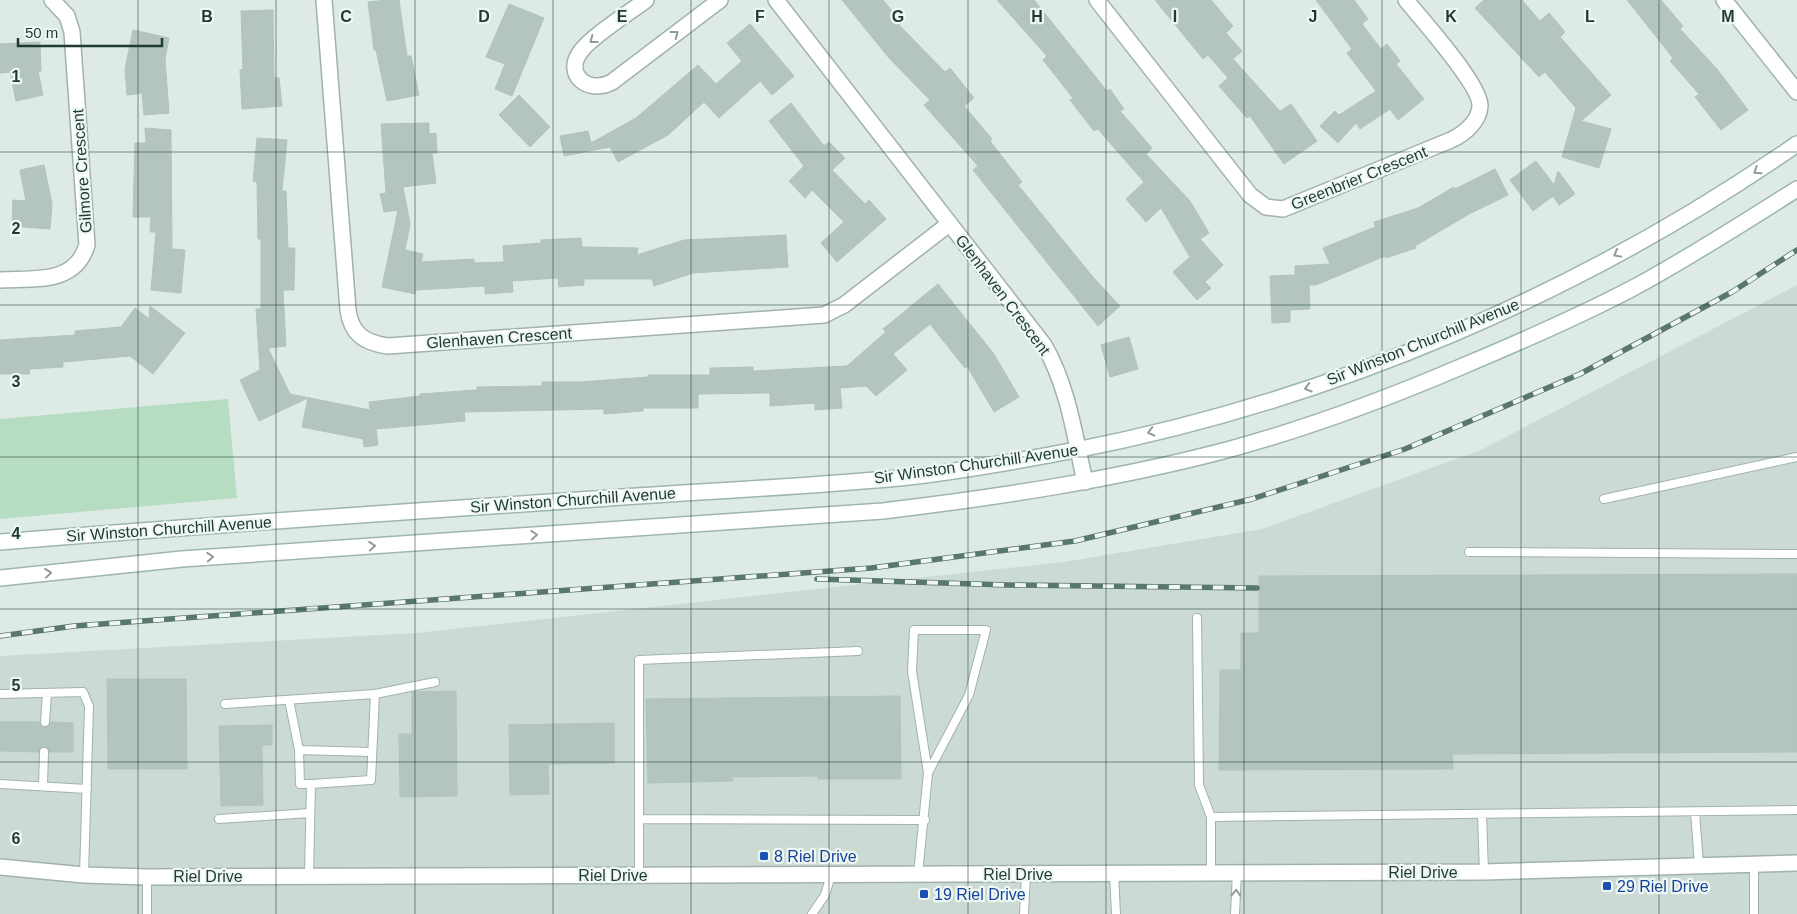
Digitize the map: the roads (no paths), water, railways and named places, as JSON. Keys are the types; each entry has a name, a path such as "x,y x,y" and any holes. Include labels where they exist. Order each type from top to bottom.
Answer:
{"street":[{"name":"Gilmore Crescent","path":"0,280 62,275 79,263 87,245 72,32 67,16 52,0"},
{"name":"Glenhaven Crescent","path":"324,0 349,316 355,331 368,342 388,346 824,315 844,305 949,224"},
{"path":"646,0 582,49 574,65 576,74 590,87 598,88 612,82 720,0"},
{"name":"Glenhaven Crescent","path":"776,0 1034,332 1051,358 1064,393 1085,482"},
{"name":"Greenbrier Crescent","path":"1097,0 1250,195 1266,207 1283,209 1462,135 1475,120 1480,106 1475,88 1406,0"},
{"path":"1724,0 1797,92"},
{"name":"Sir Winston Churchill Avenue","path":"0,542 181,527 903,477 1078,449 1231,412 1314,387 1395,357 1520,304 1611,257 1721,194 1797,144"},
{"name":"Sir Winston Churchill Avenue","path":"0,578 182,559 883,511 986,499 1085,482 1229,449 1327,420 1401,392 1538,334 1632,288 1707,246 1797,189"},
{"name":"Riel Drive","path":"0,867 84,875 147,876 831,875 1484,872 1797,863"}],"lane":[{"path":"1604,499 1797,457"},
{"path":"1469,552 1797,554"},
{"path":"1197,618 1199,785 1211,818 1211,872"},
{"path":"918,874 925,820 928,773 912,671 914,630 986,630 970,695 928,773"},
{"path":"639,875 639,660 858,651"},
{"path":"225,704 375,694 435,682"},
{"path":"0,694 83,692 89,706 84,875"},
{"path":"46,722 47,693"},
{"path":"289,700 299,750 300,784 371,780 375,694"},
{"path":"299,750 371,752"},
{"path":"43,786 44,752"},
{"path":"0,784 87,789"},
{"path":"309,876 310,784"},
{"path":"1211,818 1797,810"},
{"path":"1695,812 1699,865"},
{"path":"219,818 310,813"},
{"path":"1482,815 1484,872"},
{"path":"639,819 925,820"},
{"path":"1754,864 1754,914"},
{"path":"1235,914 1237,872"},
{"path":"1114,873 1116,914"},
{"path":"1024,914 1026,874"},
{"path":"812,914 825,895 831,875"},
{"path":"146,914 147,876"}],"railway":[{"path":"0,636 74,626 871,568 1075,541 1252,499 1405,449 1580,374 1732,292 1797,250"},
{"path":"817,579 1007,585 1257,588"}],"place":[{"name":"8 Riel Drive","path":"764,856"},
{"name":"29 Riel Drive","path":"1607,886"},
{"name":"19 Riel Drive","path":"924,894"}]}
